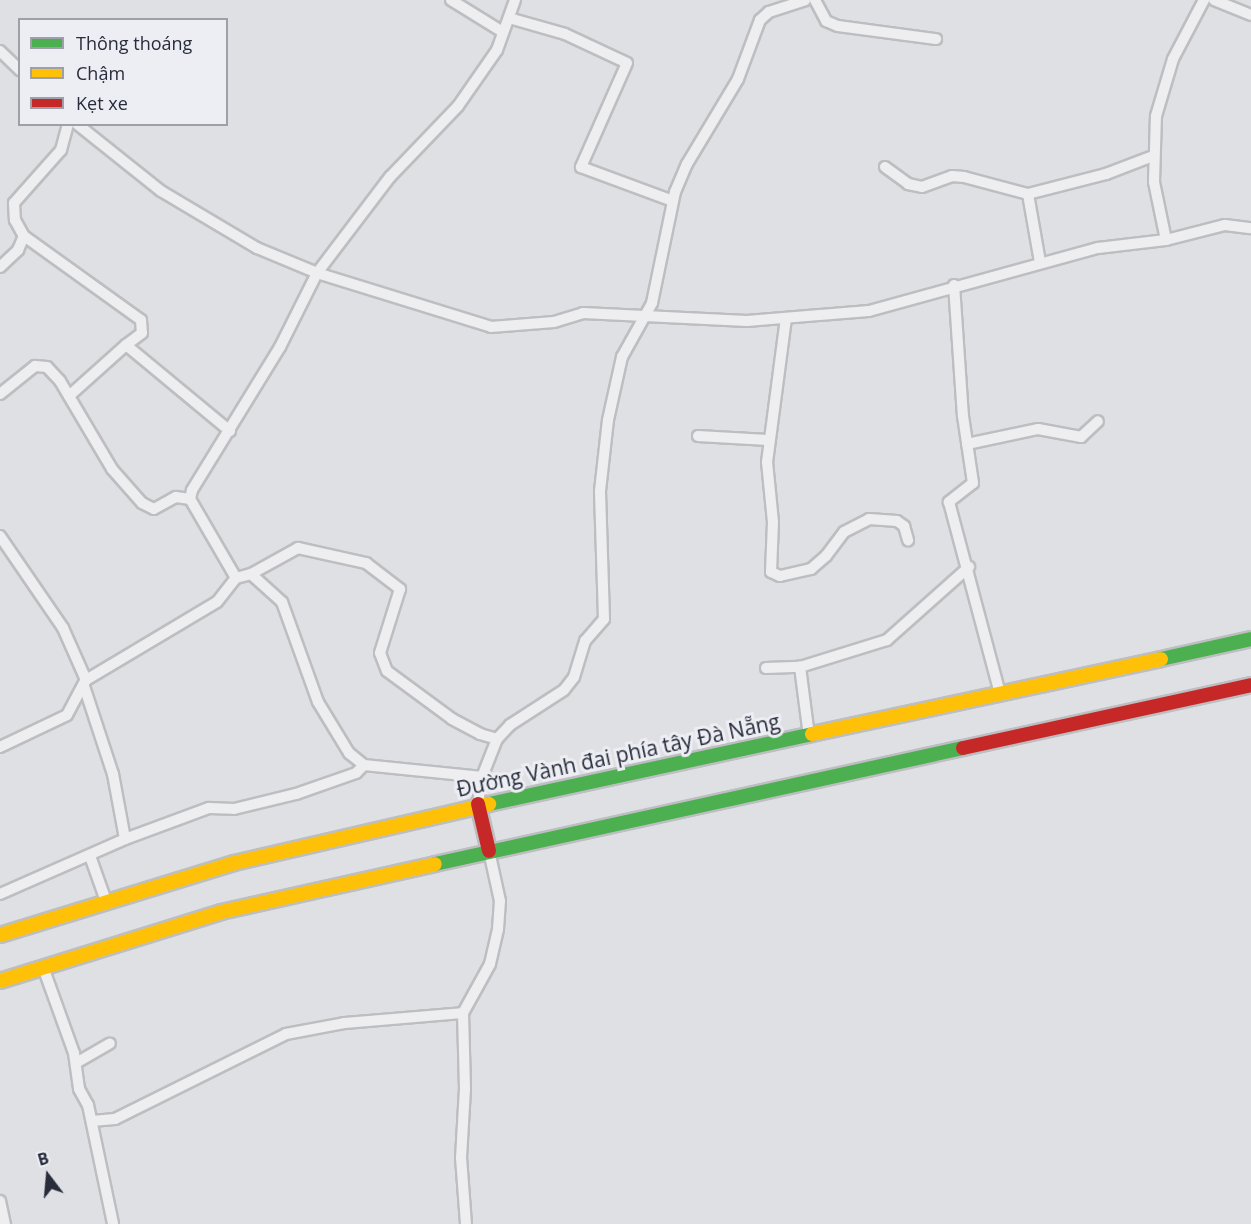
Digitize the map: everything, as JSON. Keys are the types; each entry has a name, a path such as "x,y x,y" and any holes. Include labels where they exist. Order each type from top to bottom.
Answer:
{"main road":[{"name":"Đường Vành đai phía tây Đà Nẵng","path":"0,935 234,863 478,804 809,736 1251,639"},
{"path":"0,981 222,912 489,851 1251,685"},
{"path":"478,804 489,851"}],"street":[{"path":"452,0 501,31"},
{"path":"190,499 197,480 230,431 317,273 390,177 458,105 497,50 501,31 509,18 515,0"},
{"path":"478,804 482,777 497,739 510,724 564,690 574,677 585,641 604,619 600,491 608,420 622,357 651,303 673,201 687,164 738,79 760,20 769,12 805,0"},
{"path":"815,0 826,21 838,26 936,39"},
{"path":"1166,240 1158,211 1153,156 1164,84 1204,0"},
{"path":"1214,0 1251,15"},
{"path":"509,18 565,34 627,63 581,167 673,201"},
{"path":"0,51 18,68"},
{"path":"67,126 61,150 14,203 15,220 24,236 141,320 142,333 69,396"},
{"path":"79,126 160,191 257,248 317,273 491,327 554,322 583,313 641,318 747,321 869,311 954,285 1098,248 1166,240 1225,225 1251,228"},
{"path":"885,167 908,184 922,186 964,177 1028,194 1106,174 1153,156"},
{"path":"1028,194 1040,262"},
{"path":"0,267 18,249 24,236"},
{"path":"954,285 967,444 973,483 949,502 969,567 1000,694"},
{"path":"786,318 768,440 773,522 770,564 775,575 811,569 826,556 844,532 869,519 897,521 904,526 908,540"},
{"path":"126,345 230,431"},
{"path":"0,394 39,365 47,367 69,396 112,469 142,503 154,509 176,497 190,499"},
{"path":"967,444 1038,429 1081,437 1098,421"},
{"path":"698,436 768,440"},
{"path":"190,499 236,578"},
{"path":"0,536 63,628 85,683 113,774 125,839"},
{"path":"0,747 67,715 85,683 217,602 236,578 251,574 298,548 366,563 400,589 380,653 387,671 452,719 480,734 497,739"},
{"path":"766,668 800,667 887,640 969,567"},
{"path":"251,574 282,602 318,702 349,753 364,765 482,777"},
{"path":"800,667 809,736"},
{"path":"0,894 125,839 209,807 234,810 312,789 356,773 364,765"},
{"path":"466,1224 461,1158 465,1089 463,1013 490,963 498,929 500,901 489,851"},
{"path":"90,856 106,901"},
{"path":"43,967 76,1063 79,1089 92,1121 112,1224"},
{"path":"92,1121 115,1119 295,1032 385,1018 463,1013"},
{"path":"76,1063 110,1043"},
{"path":"0,1202 5,1224"}],"traffic: fast":[{"path":"1161,659 1251,639"},
{"path":"489,804 812,734"},
{"path":"435,864 963,748"}],"traffic: slow":[{"path":"812,734 1161,659"},
{"path":"0,935 234,863 489,804"},
{"path":"0,981 221,912 435,864"}],"traffic: jam":[{"path":"963,748 1251,685"},
{"path":"478,804 489,851"}]}
